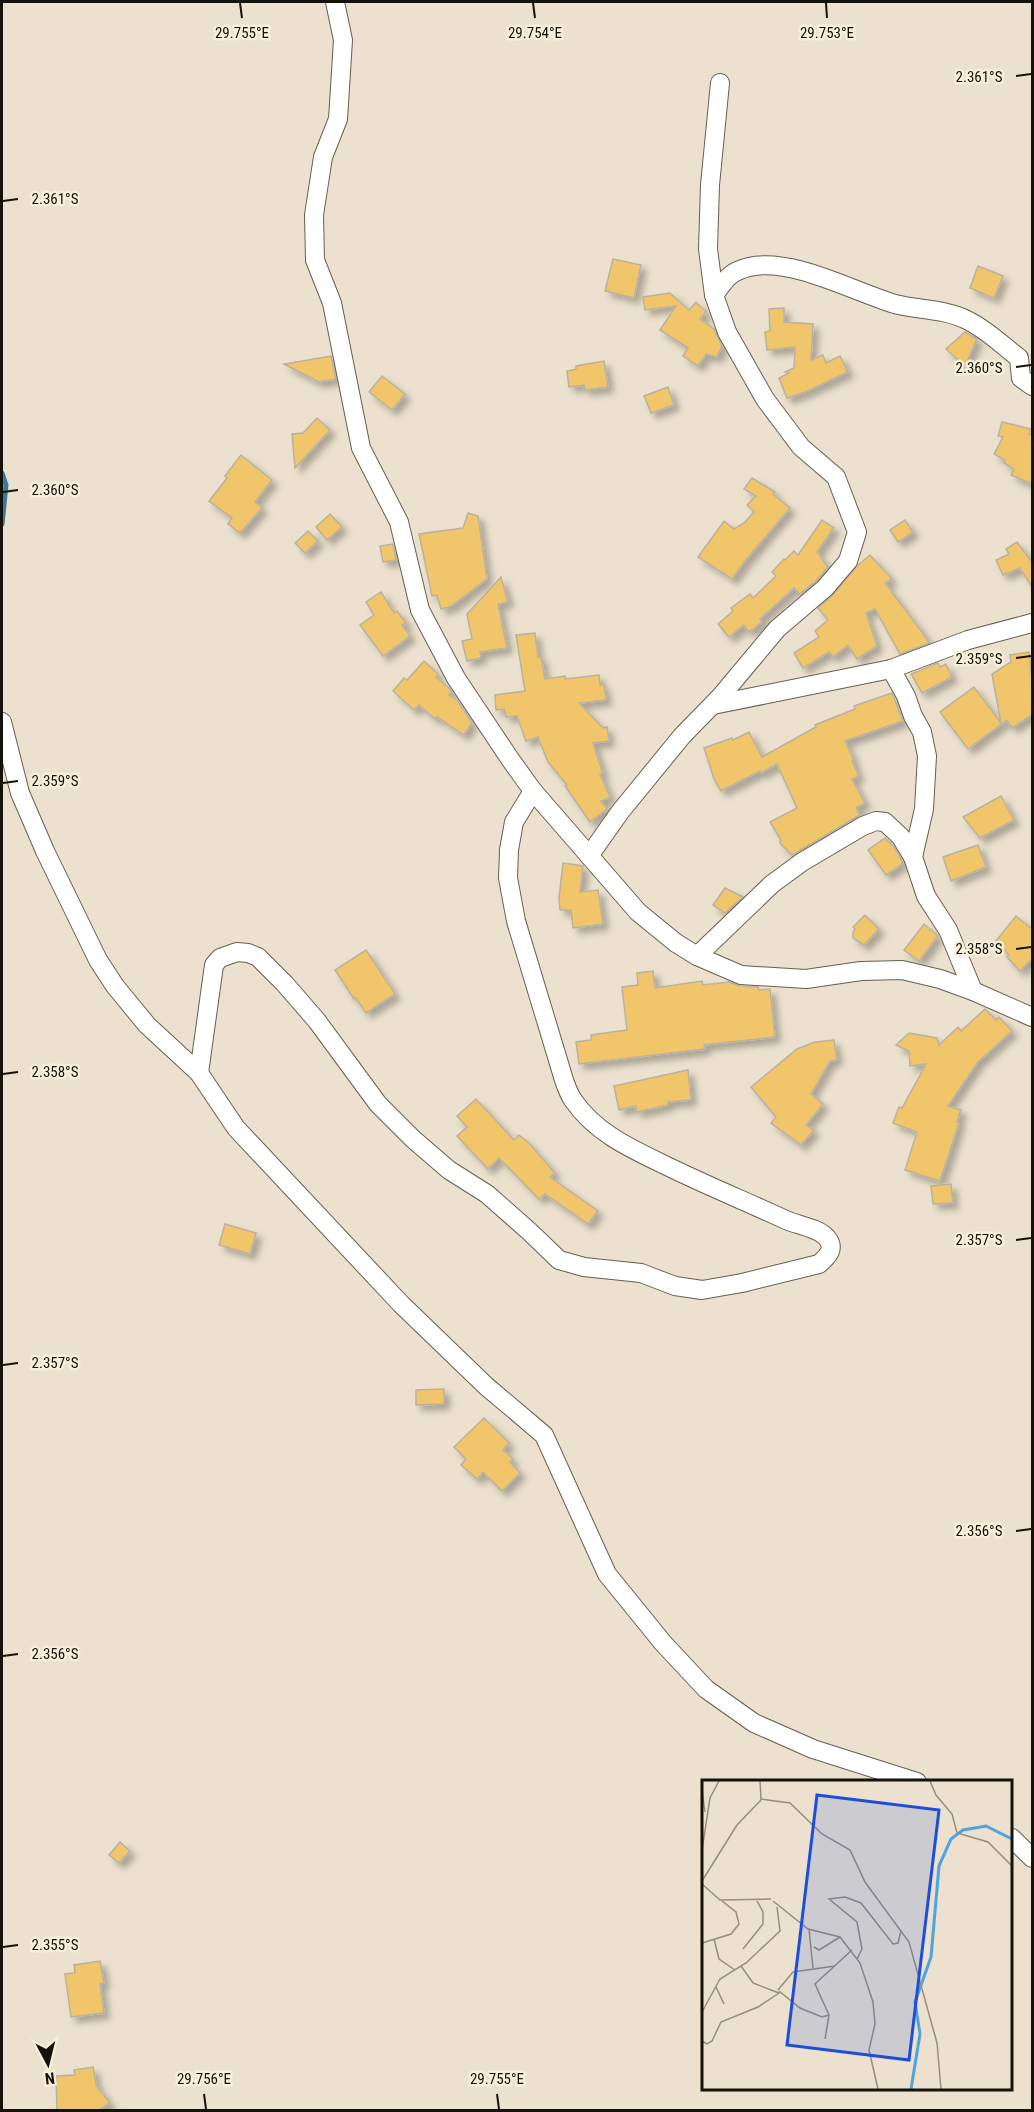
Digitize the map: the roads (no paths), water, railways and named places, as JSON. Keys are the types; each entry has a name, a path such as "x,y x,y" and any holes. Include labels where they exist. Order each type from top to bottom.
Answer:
{"street":[{"path":"335,2 343,40 338,119 323,157 314,215 315,260 332,303 361,448 399,522 420,610 456,678 533,790 589,856 638,912 676,943 697,956 741,975 806,979 861,971 902,970 940,979 1032,1017"},
{"path":"589,856 620,812 682,736 713,705 777,629 825,588 848,561 858,532 836,477 801,447 765,399 727,332 714,295 708,238 710,185 720,83"},
{"path":"714,295 731,273 751,267 790,268 895,304 964,318 983,328 1019,358 1021,378 1032,386"},
{"path":"713,705 891,669 968,640 1032,623"},
{"path":"891,669 922,732 927,756 924,809 913,857"},
{"path":"2,722 21,793 45,851 98,960 115,987 147,1025 199,1073 236,1128 401,1304 486,1386 544,1435 607,1574 663,1643 706,1689 754,1723 813,1749 910,1780"},
{"path":"199,1073 213,965 220,958 237,952 248,953 258,957 285,984 316,1021 378,1104 413,1139 449,1170 486,1194 559,1260 584,1266 641,1273 675,1286 702,1290 742,1283 819,1264 831,1251 827,1238 818,1232 702,1183 619,1143 590,1120 572,1099 564,1080 516,921 508,878 509,850 514,822 533,790"},
{"path":"697,956 772,884 802,862 863,826 876,821 885,822 901,837 913,857 926,896 948,930 973,991"},
{"path":"1013,1840 1032,1858"}],"waterway":[{"path":"2,473 6,485 2,524"}]}
